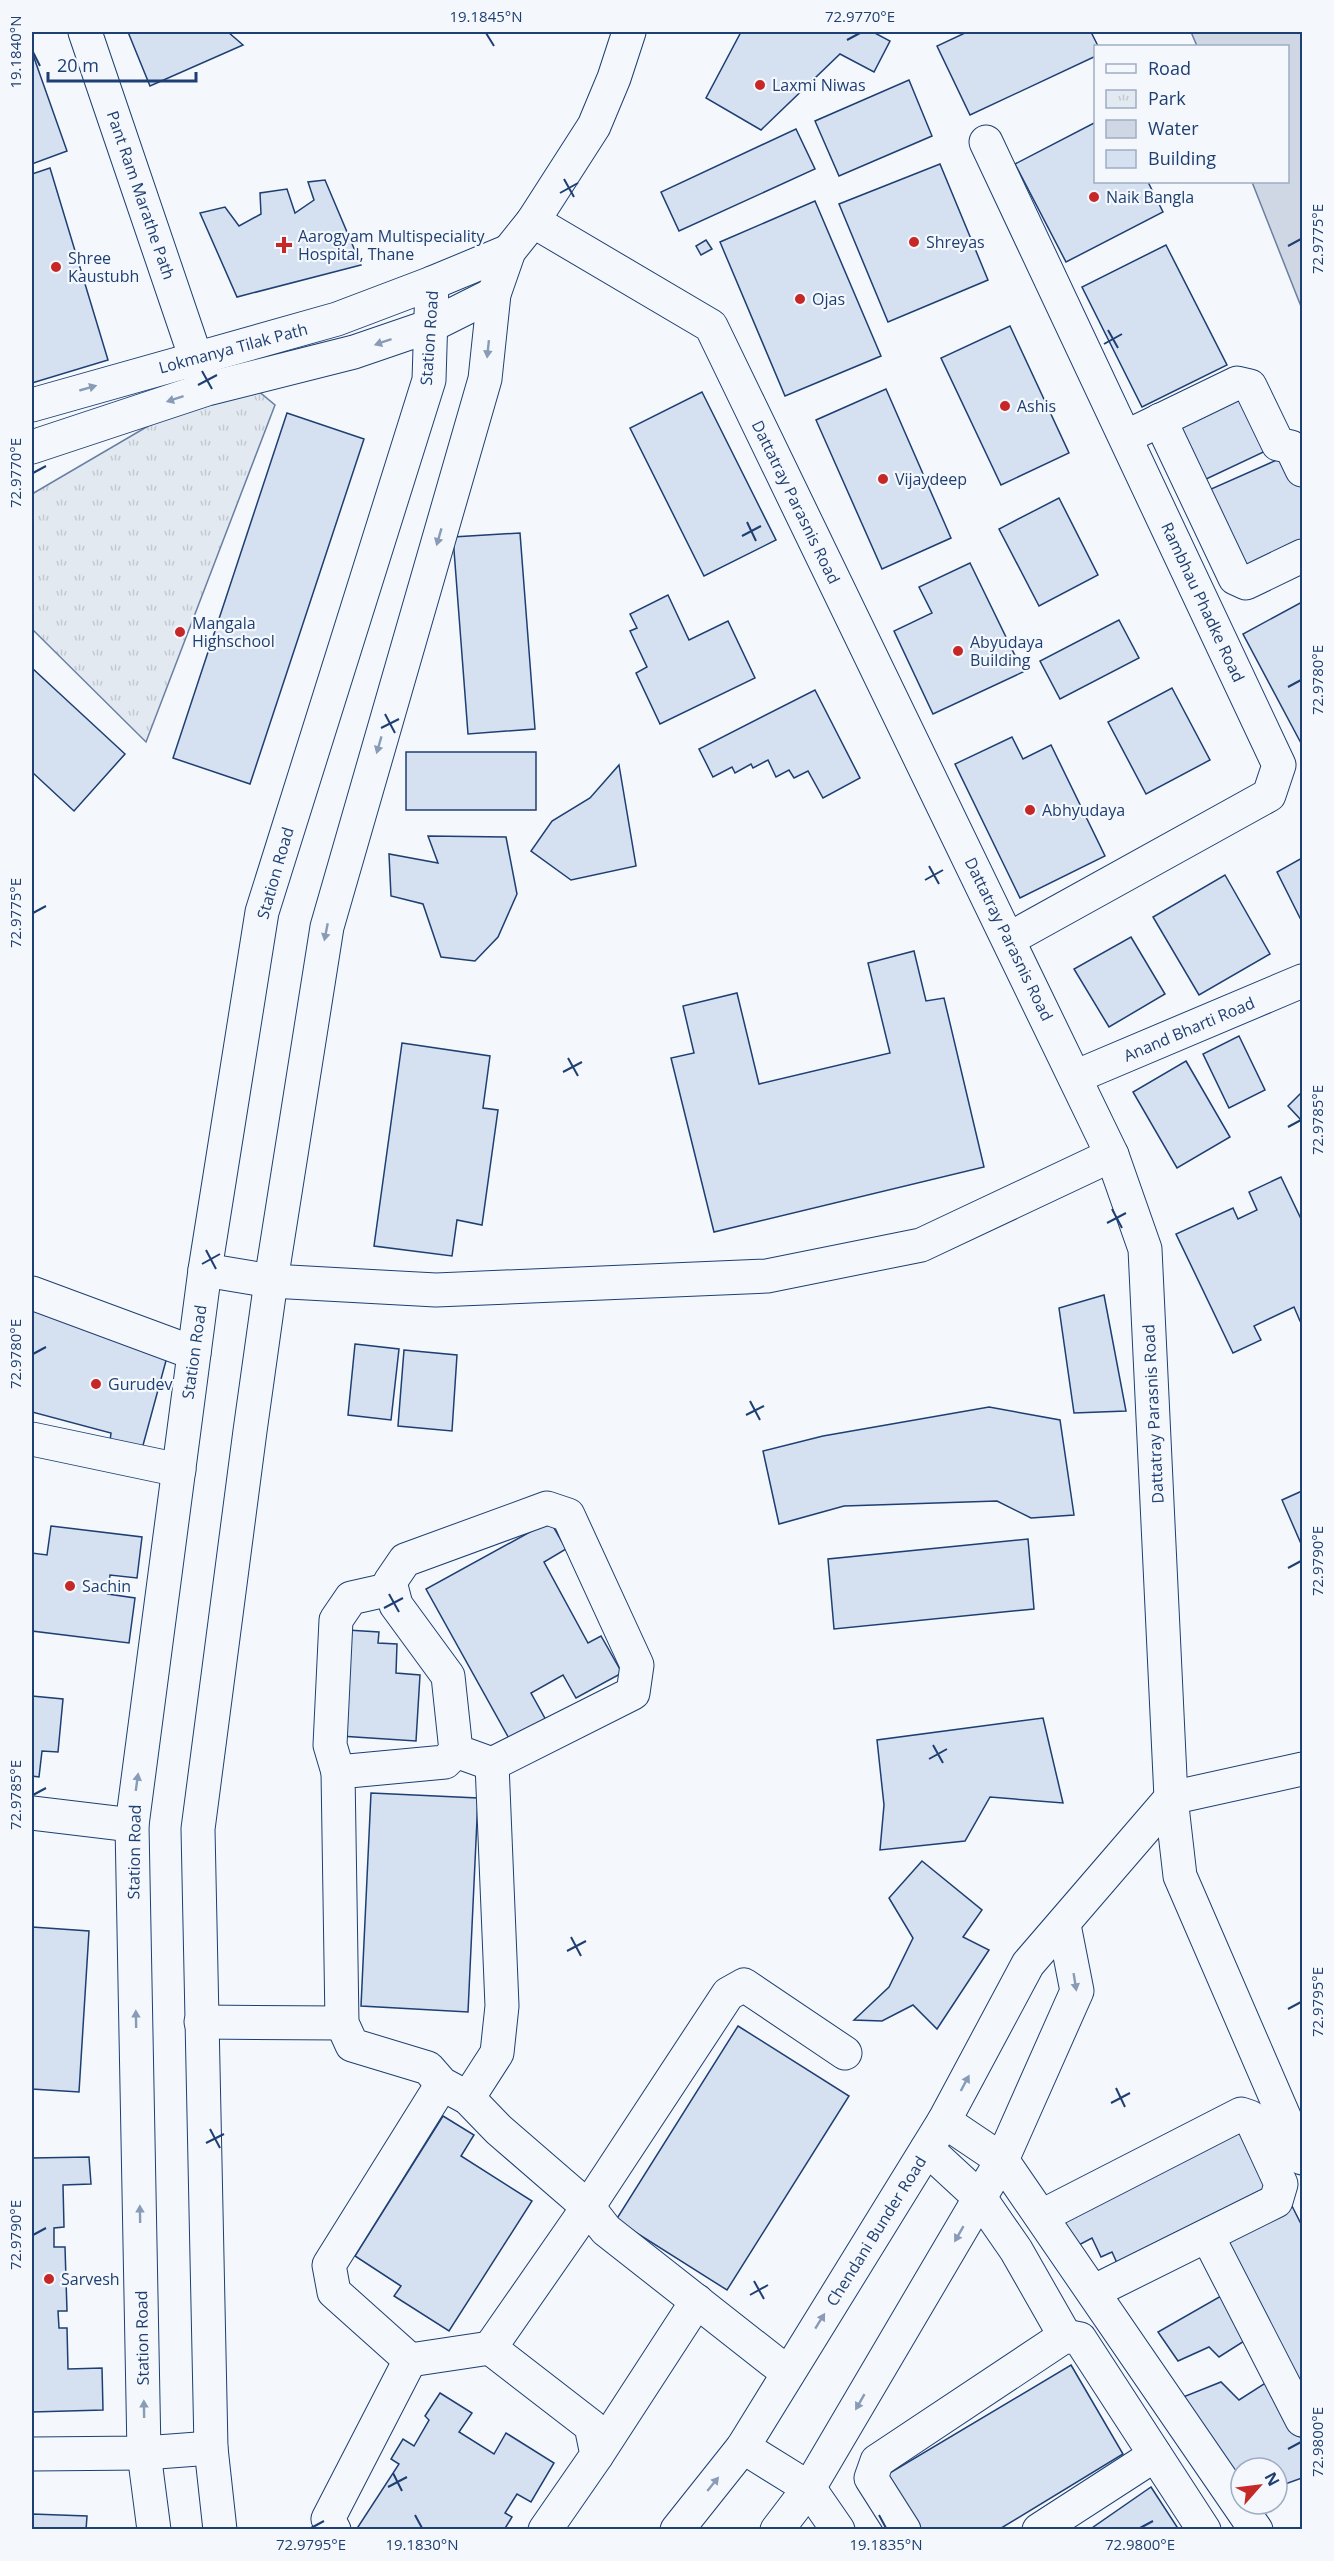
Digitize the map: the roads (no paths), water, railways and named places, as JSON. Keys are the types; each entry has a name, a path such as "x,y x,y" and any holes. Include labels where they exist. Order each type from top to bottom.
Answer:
{"street":[{"name":"Pant Ram Marathe Path","path":"85,32 207,389"},
{"name":"Station Road","path":"220,2529 211,2448 198,1829 271,1281 327,927 485,380 494,294 509,251 533,221 594,126 614,78 629,32"},
{"name":"Rambhau Phadke Road","path":"986,142 1279,765 1269,795 1009,939"},
{"name":"Dattatray Parasnis Road","path":"533,221 711,326 1113,1155 1145,1249 1171,1798 1180,1876 1302,2158"},
{"name":"Station Road","path":"154,2529 144,2453 132,1825 205,1270 262,912 429,380 432,283 509,251"},
{"name":"Lokmanya Tilak Path","path":"32,405 337,319 432,283"},
{"path":"32,447 207,389 354,352 430,326 494,294"},
{"path":"1125,437 1237,383 1250,386 1278,444 1291,447 1302,470"},
{"path":"1160,420 1235,578 1246,583 1302,556"},
{"path":"1167,527 1203,510"},
{"name":"Anand Bharti Road","path":"1075,1077 1302,981"},
{"path":"205,1270 271,1281 436,1290 767,1276 921,1245 1113,1155"},
{"path":"32,1293 194,1353"},
{"path":"32,1439 179,1470"},
{"path":"338,1772 445,1762 456,1750 448,1676 396,1605 391,1589 390,1582 405,1560 547,1508 568,1515 638,1665 633,1693 492,1764 456,1750"},
{"path":"391,1589 351,1598 336,1620 330,1745 338,1772 342,2023 352,2045 428,2068 588,2207 606,2230 788,2373"},
{"path":"410,2360 334,2292 329,2265 455,2091 497,2053 502,2006 492,1764"},
{"path":"1171,1798 1302,1769"},
{"name":"Chendani Bunder Road","path":"677,2529 743,2447 944,2121 1028,1964 1064,1925 1171,1798"},
{"path":"32,1813 132,1825"},
{"path":"777,2529 809,2488 1002,2160 1077,1991 1064,1925"},
{"path":"490,2348 588,2207 728,1994 744,1985 844,2053"},
{"path":"201,2022 342,2023"},
{"path":"1042,2216 1240,2114 1250,2117 1281,2184 1276,2201 1208,2237 1095,2291"},
{"path":"944,2121 1002,2160 1095,2291 1256,2529"},
{"path":"927,2149 980,2198 1016,2250 1065,2336"},
{"path":"1208,2237 1302,2420"},
{"path":"545,2529 597,2456 698,2301"},
{"path":"904,2529 871,2478 877,2461 1065,2336 1080,2339 1204,2529"},
{"path":"410,2360 490,2348 591,2426 597,2456"},
{"path":"334,2529 328,2519 410,2360"},
{"path":"743,2447 809,2488 838,2529"},
{"path":"32,2454 144,2453 211,2448"},
{"path":"1040,2529 1155,2455"}],"water":[{"path":"1191,32 1302,32 1302,309 1252,183 1289,183 1289,45 1197,45"}],"place":[{"name":"Laxmi Niwas","path":"760,85"},
{"name":"Naik Bangla","path":"1094,197"},
{"name":"Shreyas","path":"914,242"},
{"name":"Aarogyam Multispeciality Hospital, Thane","path":"284,245"},
{"name":"Shree Kaustubh","path":"56,267"},
{"name":"Ojas","path":"800,299"},
{"name":"Ashis","path":"1005,406"},
{"name":"Vijaydeep","path":"883,479"},
{"name":"Mangala Highschool","path":"180,632"},
{"name":"Abyudaya Building","path":"958,651"},
{"name":"Abhyudaya","path":"1030,810"},
{"name":"Gurudev","path":"96,1384"},
{"name":"Sachin","path":"70,1586"},
{"name":"Sarvesh","path":"49,2279"}]}
